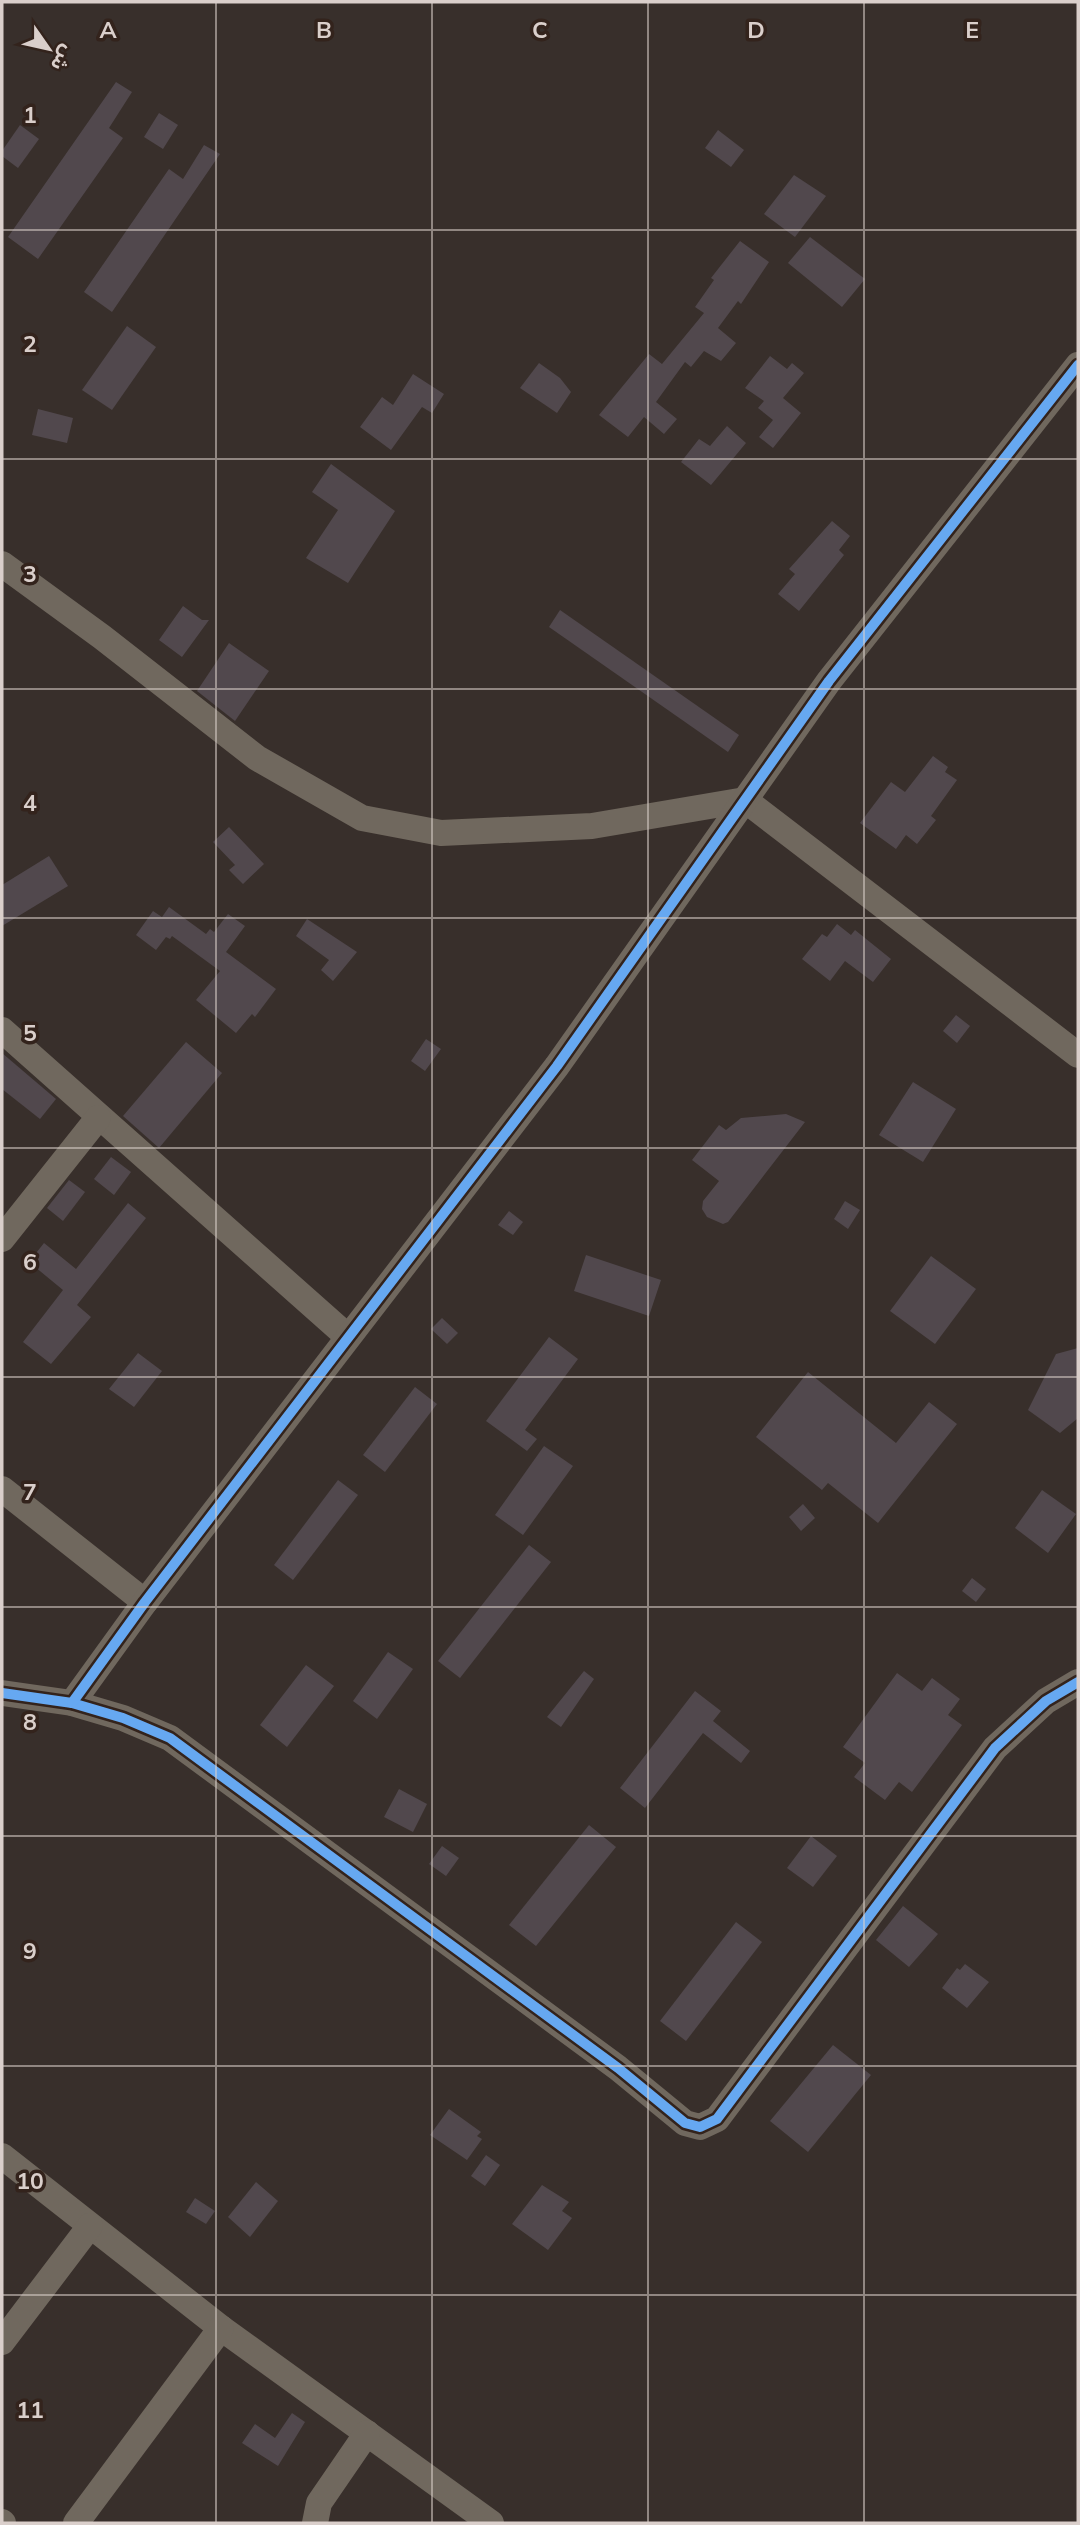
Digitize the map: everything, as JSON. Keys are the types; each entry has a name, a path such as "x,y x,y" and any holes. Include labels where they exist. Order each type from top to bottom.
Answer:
{"street":[{"path":"72,1703 145,1602 557,1066 829,681 1078,365"},
{"path":"2,564 102,637 257,758 362,818 442,833 592,826 745,800 1078,1055"},
{"path":"2,1030 98,1118 348,1337"},
{"path":"2,1239 98,1118"},
{"path":"2,1489 145,1602"},
{"path":"2,1693 72,1703 123,1718 170,1738 607,2059 685,2123 700,2127 717,2119 995,1748 1046,1701 1078,1682"},
{"path":"2,2156 221,2328 491,2523"},
{"path":"2,2342 90,2226"},
{"path":"75,2523 221,2328"},
{"path":"315,2523 319,2503 367,2433"}],"building":[{"path":"116,82 132,92 109,128 123,138 38,259 8,237"},
{"path":"159,113 178,125 163,149 144,137"},
{"path":"20,125 39,139 18,168 2,156 2,151"},
{"path":"718,130 744,150 731,167 705,148"},
{"path":"204,145 220,154 112,312 84,292 169,169 183,179"},
{"path":"794,175 826,196 795,237 764,214"},
{"path":"810,237 865,279 842,307 788,263"},
{"path":"740,241 769,262 741,304 738,301 718,328 736,343 721,361 704,351 691,367 685,362 656,402 677,419 664,434 644,417 628,437 599,415 649,354 662,364 704,313 695,307 714,280 711,278"},
{"path":"127,326 156,347 112,410 82,390"},
{"path":"770,356 787,369 792,363 804,373 783,398 801,413 773,448 759,437 773,420 758,408 764,401 745,388"},
{"path":"539,363 560,378 571,392 557,413 520,388"},
{"path":"413,374 444,394 432,413 422,407 391,450 360,427 382,397 393,405"},
{"path":"38,409 73,418 67,443 32,435"},
{"path":"727,426 746,443 711,485 681,462 699,439 710,446"},
{"path":"331,464 395,511 348,583 306,558 338,510 312,492"},
{"path":"832,521 850,536 839,550 844,555 799,611 778,594 795,574 789,569"},
{"path":"183,606 202,620 209,620 182,657 159,640"},
{"path":"560,610 739,735 728,752 549,627"},
{"path":"229,643 269,671 235,721 197,691"},
{"path":"933,756 948,767 945,772 957,780 931,816 936,820 917,844 906,835 896,849 860,823 891,782 905,792"},
{"path":"229,827 264,864 243,884 229,870 235,865 213,842"},
{"path":"49,856 68,886 2,926 2,885"},
{"path":"169,907 206,934 210,929 214,932 228,914 245,926 226,952 276,989 255,1017 252,1014 236,1033 196,1000 220,971 172,936 170,939 166,937 156,950 136,935 153,911 162,917"},
{"path":"307,919 357,952 333,981 321,970 329,960 296,936"},
{"path":"837,924 851,935 855,930 891,959 873,982 845,961 830,981 802,959 822,934 827,937"},
{"path":"956,1015 970,1026 957,1043 943,1031"},
{"path":"426,1039 441,1049 425,1071 411,1061"},
{"path":"186,1042 222,1073 159,1148 123,1116"},
{"path":"2,1053 56,1099 40,1119 2,1089"},
{"path":"913,1082 956,1109 923,1162 879,1135"},
{"path":"786,1114 805,1122 728,1222 723,1224 707,1217 702,1209 703,1201 719,1181 692,1160 719,1125 726,1130 741,1118"},
{"path":"111,1157 131,1172 114,1195 94,1179"},
{"path":"69,1180 85,1192 63,1221 47,1208"},
{"path":"845,1201 860,1210 848,1229 834,1219"},
{"path":"128,1203 146,1218 77,1305 91,1317 51,1364 23,1342 63,1290 29,1262 44,1243 76,1269"},
{"path":"509,1211 523,1222 513,1235 498,1225"},
{"path":"586,1255 661,1280 649,1316 574,1291"},
{"path":"931,1256 976,1289 935,1344 890,1311"},
{"path":"442,1318 458,1333 447,1344 431,1329"},
{"path":"549,1337 578,1359 525,1430 537,1439 527,1451 486,1421"},
{"path":"1078,1348 1078,1418 1060,1433 1028,1410 1056,1354"},
{"path":"138,1353 162,1371 134,1407 109,1389"},
{"path":"808,1372 896,1443 929,1402 957,1424 878,1523 828,1483 822,1490 756,1437"},
{"path":"415,1387 437,1404 385,1472 363,1455"},
{"path":"544,1446 573,1466 523,1535 495,1515"},
{"path":"338,1480 358,1495 293,1580 274,1565"},
{"path":"1042,1490 1076,1514 1048,1553 1015,1528"},
{"path":"803,1504 815,1518 801,1531 789,1517"},
{"path":"529,1545 551,1562 460,1678 438,1661"},
{"path":"972,1578 986,1589 976,1602 962,1591"},
{"path":"388,1652 413,1669 377,1719 353,1701"},
{"path":"306,1665 334,1686 287,1747 260,1725"},
{"path":"584,1671 594,1679 561,1727 547,1717"},
{"path":"897,1673 922,1691 932,1678 960,1699 948,1715 962,1725 912,1792 899,1782 885,1800 854,1777 865,1763 843,1747"},
{"path":"695,1691 721,1711 713,1721 750,1751 741,1763 703,1733 645,1808 620,1788"},
{"path":"399,1789 427,1804 413,1832 384,1817"},
{"path":"589,1825 616,1847 536,1946 509,1925"},
{"path":"811,1836 837,1856 813,1887 787,1868"},
{"path":"442,1846 459,1858 446,1876 429,1864"},
{"path":"903,1906 938,1934 909,1967 876,1940"},
{"path":"736,1922 762,1942 686,2041 660,2021"},
{"path":"965,1964 989,1982 967,2008 942,1988 957,1968 960,1970"},
{"path":"833,2045 871,2075 808,2152 770,2121"},
{"path":"449,2109 481,2132 477,2136 482,2139 467,2160 430,2135"},
{"path":"486,2155 500,2165 485,2186 471,2176"},
{"path":"256,2182 278,2201 250,2237 228,2217"},
{"path":"542,2185 569,2202 562,2211 572,2218 548,2250 512,2224"},
{"path":"195,2198 215,2211 206,2224 186,2212"},
{"path":"292,2413 305,2422 278,2466 242,2443 255,2424 275,2438"}],"cycle path":[{"path":"72,1703 145,1602 557,1066 829,681 1078,365"},
{"path":"2,1693 72,1703 123,1718 170,1738 618,2068 685,2123 700,2127 717,2119 995,1748 1046,1701 1078,1682"}]}
